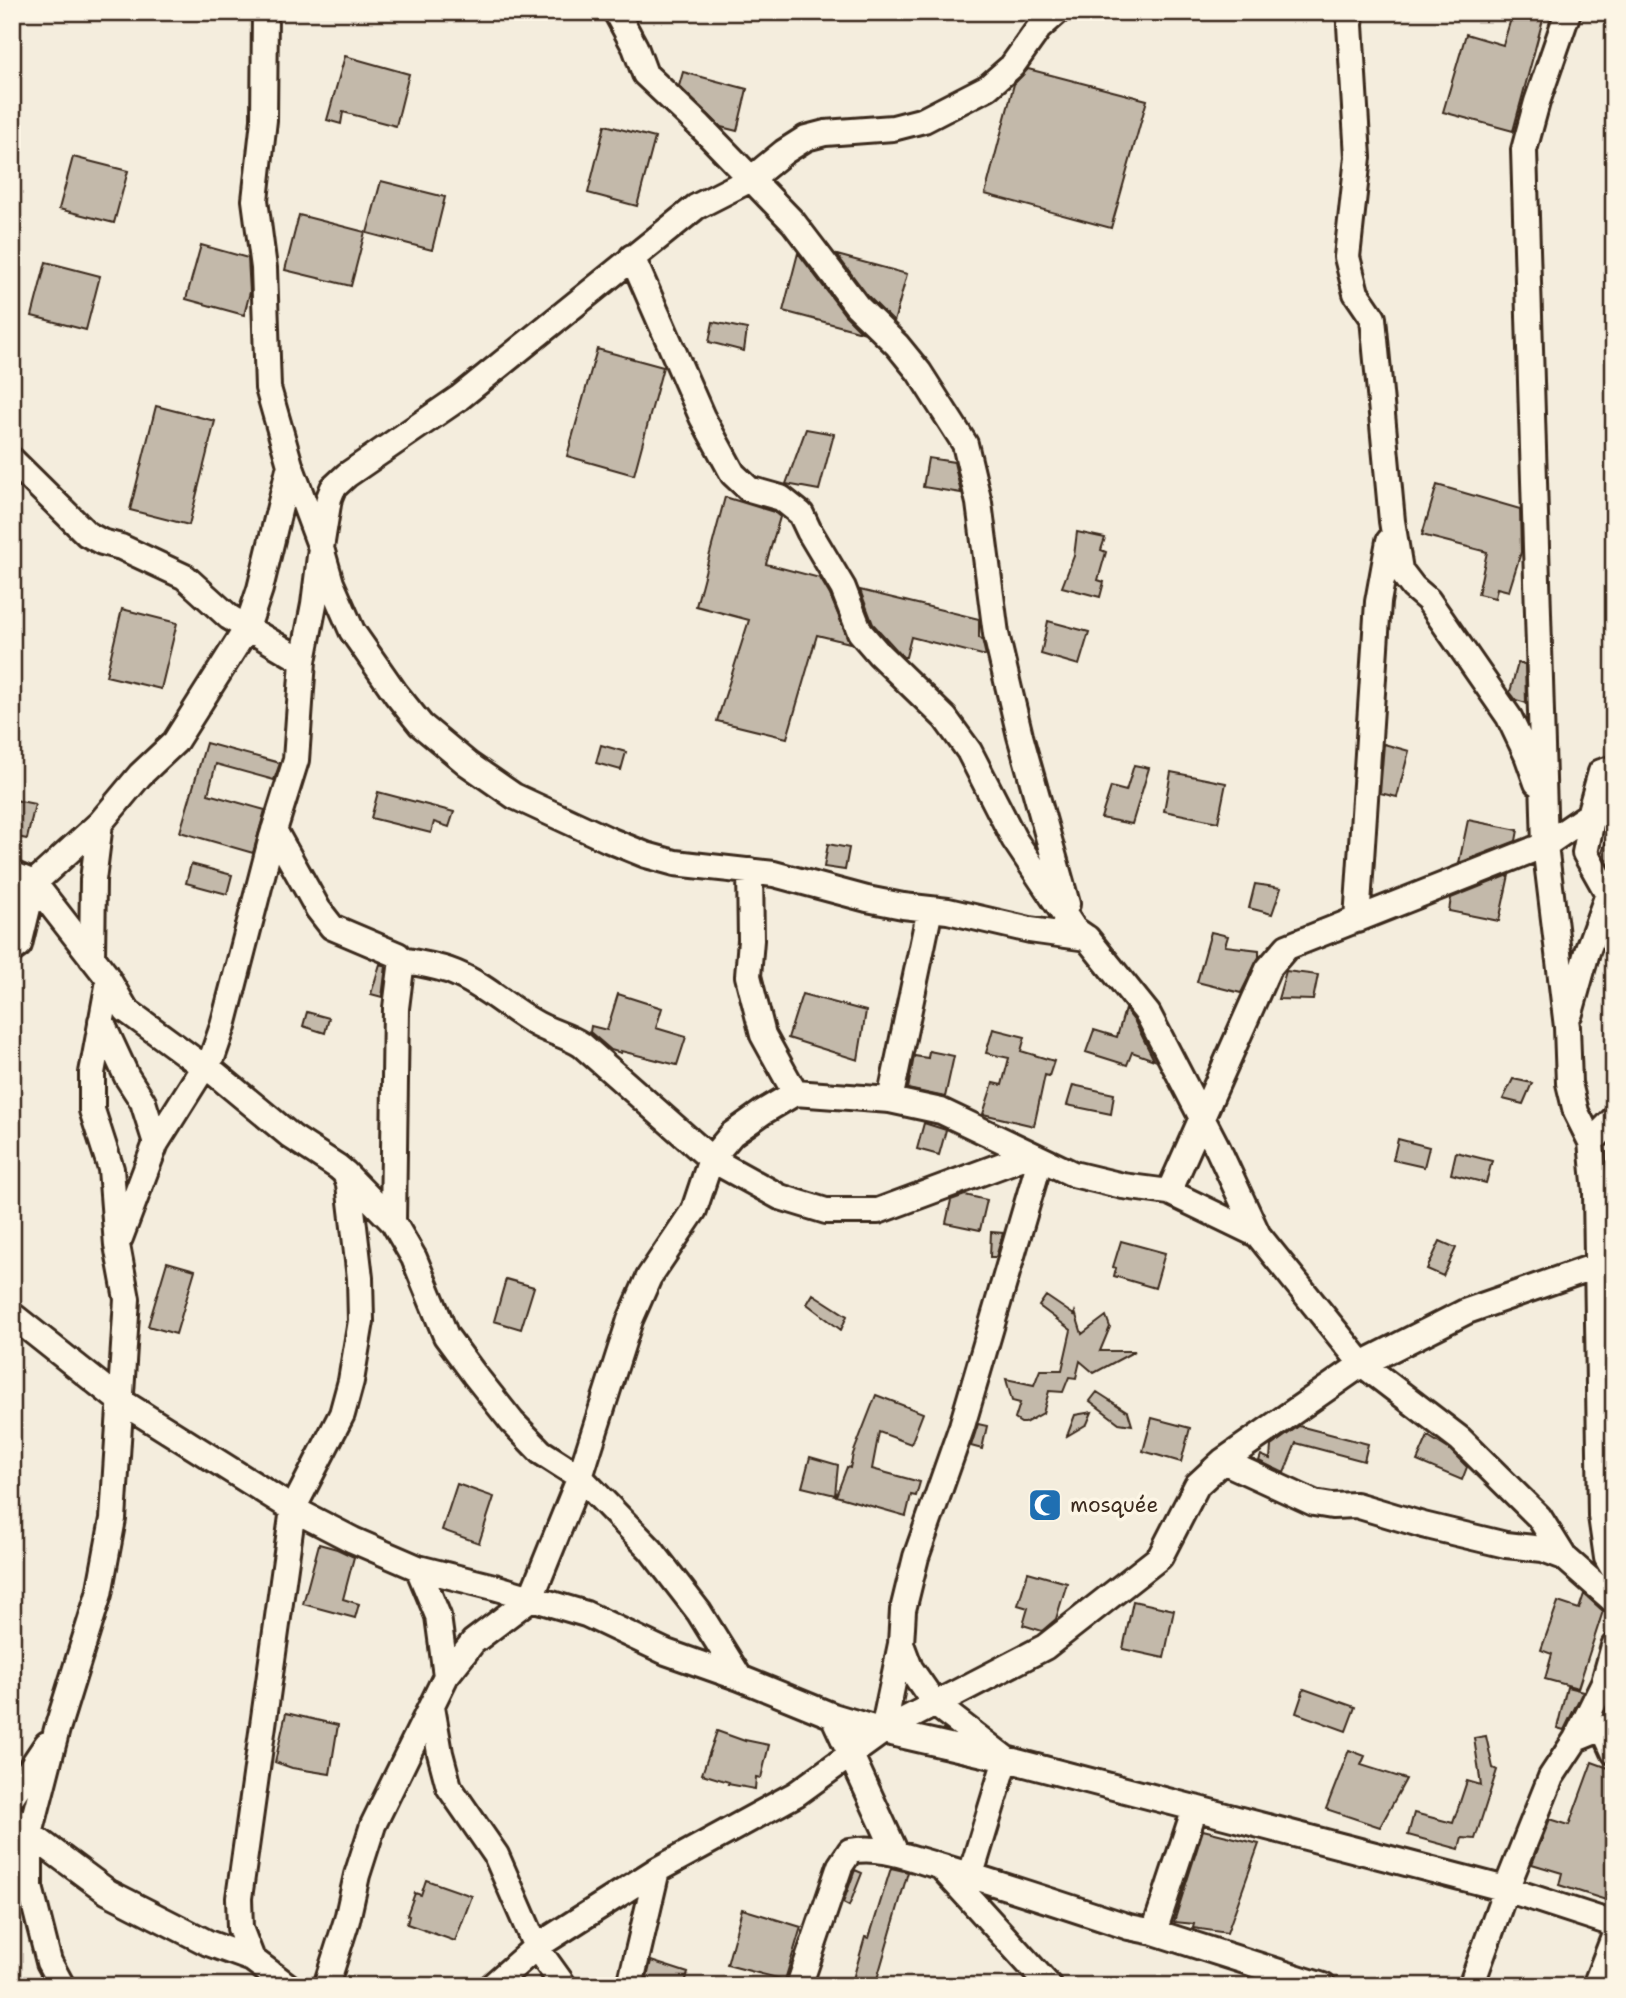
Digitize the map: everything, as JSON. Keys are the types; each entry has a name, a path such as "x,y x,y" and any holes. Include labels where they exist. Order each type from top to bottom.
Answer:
{"street":[{"path":"265,12 264,120 254,200 264,268 268,388 290,466 321,548 331,583 352,631 421,725 468,764 514,796 646,855 675,863 774,874 867,899 948,911 1030,930 1081,933"},
{"path":"616,12 635,47 645,74 793,222 857,306 897,345 919,372 965,444 979,503 996,634 1020,736 1081,933"},
{"path":"117,1245 156,1143 213,1055 223,1026 274,830 296,760 303,661 329,498 333,488 347,475 459,398 696,207 751,179 806,138 825,133 893,128 924,120 988,87 1012,66 1039,28 1057,12"},
{"path":"1351,12 1358,157 1347,257 1356,293 1373,318 1392,521 1400,570 1413,587 1429,600 1509,716 1527,755 1544,804"},
{"path":"1568,12 1536,102 1524,150 1545,845 1567,1027 1569,1083 1576,1112 1591,1142 1606,1262 1599,1289 1601,1516 1607,1558 1614,1570"},
{"path":"632,257 702,417 733,474 749,489 781,498 802,514 809,531 843,588 860,632 878,654 945,718 969,751 1014,839 1081,933 1148,1014 1258,1235 1362,1364 1460,1439 1539,1517 1564,1556 1614,1601"},
{"path":"12,460 87,534 185,577 229,617 303,661"},
{"path":"23,878 100,823 140,775 175,742 247,628 260,589 290,466"},
{"path":"1357,920 1378,602 1392,521"},
{"path":"1169,1192 1268,969 1287,947 1545,845 1589,815 1610,769"},
{"path":"1567,1027 1587,952 1608,894 1585,853 1610,769"},
{"path":"92,958 93,880 100,823"},
{"path":"274,830 318,909 332,927 398,955 402,960 464,977 535,1023 566,1035 582,1045 711,1159 780,1197 826,1211 878,1211 1035,1157"},
{"path":"750,871 751,940 748,976 762,1035 795,1093"},
{"path":"12,950 19,945 23,878"},
{"path":"23,878 92,958 126,1010 197,1062 205,1065 292,1137 338,1167 393,1222 414,1258 446,1336 512,1422 541,1452 580,1477 651,1550 699,1612 740,1678"},
{"path":"890,1100 930,909"},
{"path":"393,1222 397,1008 402,960"},
{"path":"62,1986 49,1962 30,1887 30,1834 57,1729 99,1594 113,1519 127,1299 117,1245 111,1168 92,1110 92,1073 109,981"},
{"path":"101,1021 127,1077 143,1102 156,1143"},
{"path":"326,1986 373,1825 446,1676 473,1642 531,1598 580,1477 630,1320 649,1277 694,1210 711,1159 732,1134 795,1093 890,1100 941,1111 1073,1174 1123,1186 1169,1192 1258,1235"},
{"path":"1591,1142 1614,1119"},
{"path":"883,1731 901,1644 903,1610 916,1557 962,1426 1035,1157"},
{"path":"251,1959 240,1928 239,1898 293,1509 342,1414 351,1381 361,1321 360,1278 349,1184 345,1173"},
{"path":"492,1986 536,1947 657,1870 796,1794 883,1731 1045,1647 1160,1557 1197,1485 1223,1461 1362,1364 1467,1311 1606,1262"},
{"path":"1599,1289 1614,1314"},
{"path":"12,1315 119,1400 293,1509 353,1540 418,1568 586,1614 666,1652 740,1678 833,1716 883,1731 1006,1759 1506,1889 1614,1924"},
{"path":"1223,1461 1314,1503 1332,1506 1356,1505 1423,1525 1506,1545 1543,1549 1564,1556"},
{"path":"418,1568 438,1616 446,1676"},
{"path":"901,1644 910,1668 935,1704 1006,1759"},
{"path":"1471,1986 1551,1777 1576,1739 1604,1682 1614,1646"},
{"path":"432,1707 449,1787 496,1855 536,1947 564,1986"},
{"path":"833,1716 895,1853"},
{"path":"1576,1739 1603,1728 1614,1752"},
{"path":"12,1796 57,1729"},
{"path":"971,1874 1006,1759"},
{"path":"1154,1932 1195,1808"},
{"path":"864,1848 878,1814"},
{"path":"12,1817 30,1834 107,1892 208,1943 251,1959 288,1986"},
{"path":"799,1986 840,1866 850,1851 864,1848 895,1853 971,1874 1129,1927 1154,1932 1289,1981 1323,1986"},
{"path":"941,1867 1049,1986"},
{"path":"630,1986 657,1870"},
{"path":"1595,1986 1614,1937"}],"building":[{"path":"1513,12 1545,12 1513,131 1443,112 1466,34 1503,45"},
{"path":"345,56 409,74 396,126 343,112 341,124 327,120"},
{"path":"1028,69 1147,100 1111,228 985,194 1014,84"},
{"path":"683,72 747,89 737,131 721,127 679,86"},
{"path":"605,125 655,138 637,206 588,193"},
{"path":"73,157 128,171 114,223 59,209"},
{"path":"381,181 445,197 432,250 367,233"},
{"path":"299,215 365,232 351,286 285,270"},
{"path":"201,245 248,258 250,292 244,315 186,299"},
{"path":"798,253 845,315 862,332 783,311"},
{"path":"837,255 907,274 894,322 868,296"},
{"path":"46,262 100,276 86,330 32,316"},
{"path":"713,322 747,329 744,351 709,342"},
{"path":"597,349 663,367 634,475 567,456"},
{"path":"156,406 215,421 189,525 130,510"},
{"path":"806,429 834,434 819,490 786,484"},
{"path":"928,458 954,462 961,493 923,487"},
{"path":"1437,485 1520,509 1521,552 1509,591 1497,588 1495,598 1478,594 1487,552 1422,535"},
{"path":"725,497 774,512 780,517 766,564 820,578 850,643 817,635 787,738 717,721 749,620 696,606"},
{"path":"1077,532 1105,538 1101,550 1106,552 1098,580 1104,582 1100,597 1062,587 1074,556"},
{"path":"860,590 979,619 979,638 982,639 986,656 911,637 906,657 903,657 873,624"},
{"path":"122,609 177,623 161,689 106,676"},
{"path":"1048,621 1089,632 1079,665 1041,654"},
{"path":"1518,663 1525,664 1526,703 1516,700 1510,692"},
{"path":"206,743 280,763 274,780 216,764 208,794 265,810 253,853 180,832"},
{"path":"1384,744 1409,751 1397,797 1380,793"},
{"path":"601,745 626,752 621,770 596,763"},
{"path":"1134,765 1149,768 1132,824 1101,818 1111,787 1126,791"},
{"path":"1171,772 1226,783 1218,822 1164,811"},
{"path":"378,792 454,812 449,827 434,822 431,833 371,818"},
{"path":"15,800 35,804 27,839 12,836"},
{"path":"1468,820 1518,830 1516,841 1459,863"},
{"path":"1614,827 1614,874 1602,853"},
{"path":"828,844 849,848 845,870 824,867"},
{"path":"191,864 232,875 227,894 186,883"},
{"path":"1509,875 1499,921 1449,911 1451,898"},
{"path":"1255,884 1281,888 1272,914 1249,908"},
{"path":"1211,932 1228,936 1225,946 1259,950 1259,957 1241,993 1197,982"},
{"path":"380,964 386,966 382,997 371,994"},
{"path":"1286,971 1318,975 1313,1000 1278,999"},
{"path":"618,994 662,1008 656,1028 686,1037 677,1065 611,1050 590,1032 591,1026 607,1030"},
{"path":"802,994 866,1011 858,1060 788,1038"},
{"path":"1125,1009 1135,1022 1154,1060 1132,1052 1127,1065 1086,1052 1094,1030 1117,1037"},
{"path":"307,1012 329,1018 325,1033 303,1026"},
{"path":"993,1029 1025,1037 1021,1051 1054,1061 1049,1076 1045,1075 1034,1126 983,1114 993,1083 1002,1085 1009,1058 986,1053"},
{"path":"929,1051 954,1056 945,1097 908,1089 914,1056 928,1058"},
{"path":"1513,1079 1532,1083 1523,1104 1503,1099"},
{"path":"1073,1085 1114,1094 1111,1114 1067,1105"},
{"path":"924,1123 946,1130 939,1155 917,1149"},
{"path":"1398,1139 1429,1147 1424,1167 1393,1160"},
{"path":"1456,1152 1492,1161 1486,1183 1451,1174"},
{"path":"965,1195 987,1200 980,1230 946,1223 951,1200"},
{"path":"991,1232 1003,1233 996,1257 990,1257"},
{"path":"1121,1241 1165,1253 1155,1288 1114,1276 1116,1268 1113,1267"},
{"path":"1440,1241 1456,1248 1443,1276 1427,1269"},
{"path":"167,1262 195,1270 176,1334 148,1326"},
{"path":"506,1279 534,1287 521,1329 494,1321"},
{"path":"813,1294 847,1316 841,1330 807,1304"},
{"path":"1046,1296 1074,1315 1075,1312 1082,1334 1106,1316 1110,1327 1100,1351 1135,1351 1094,1373 1080,1361 1076,1378 1069,1377 1063,1392 1049,1391 1043,1413 1021,1423 1015,1419 1020,1403 1012,1401 1006,1379 1034,1385 1040,1370 1062,1370 1071,1330 1039,1306"},
{"path":"1097,1392 1128,1412 1132,1425 1119,1423 1090,1401"},
{"path":"876,1395 923,1413 911,1444 879,1432 872,1469 920,1482 916,1496 911,1495 906,1516 836,1496 847,1467 850,1468"},
{"path":"1092,1412 1087,1424 1067,1436 1075,1415"},
{"path":"1152,1418 1190,1428 1181,1462 1143,1451"},
{"path":"978,1424 987,1426 982,1449 971,1446"},
{"path":"1299,1426 1368,1444 1364,1461 1296,1443 1284,1473 1259,1461 1261,1455 1270,1459 1271,1446"},
{"path":"1428,1436 1450,1450 1467,1467 1462,1480 1417,1461"},
{"path":"810,1457 838,1465 835,1495 802,1487"},
{"path":"457,1484 494,1497 479,1543 442,1530"},
{"path":"319,1544 354,1557 343,1599 359,1604 355,1618 303,1604"},
{"path":"1028,1572 1067,1583 1056,1619 1042,1631 1023,1625 1028,1608 1018,1605"},
{"path":"1584,1594 1603,1611 1578,1688 1545,1679 1552,1654 1541,1650 1558,1602 1579,1609"},
{"path":"1133,1601 1174,1610 1164,1658 1123,1649"},
{"path":"1567,1687 1583,1691 1564,1730 1557,1728"},
{"path":"1304,1689 1355,1707 1346,1731 1296,1713"},
{"path":"286,1713 338,1725 330,1774 292,1768 275,1762"},
{"path":"717,1731 745,1741 769,1745 761,1778 756,1777 755,1789 728,1784 729,1782 702,1774"},
{"path":"1486,1736 1493,1768 1497,1770 1475,1839 1462,1838 1459,1849 1408,1835 1414,1813 1453,1823 1467,1781 1481,1785 1474,1738"},
{"path":"1349,1750 1365,1756 1361,1765 1406,1779 1380,1827 1326,1809"},
{"path":"1592,1762 1614,1770 1614,1900 1606,1900 1559,1885 1562,1873 1532,1864 1550,1819 1569,1825"},
{"path":"1203,1830 1259,1844 1227,1933 1193,1928 1194,1924 1174,1922"},
{"path":"891,1868 908,1872 875,1986 851,1986 865,1937 869,1938"},
{"path":"855,1870 862,1873 849,1906 843,1903"},
{"path":"426,1880 472,1896 455,1941 407,1924 407,1915 415,1893 421,1895"},
{"path":"742,1909 801,1927 785,1980 727,1965"},
{"path":"651,1961 688,1973 684,1986 645,1986"}],"place":[{"name":"mosquée","path":"1045,1505"}]}
